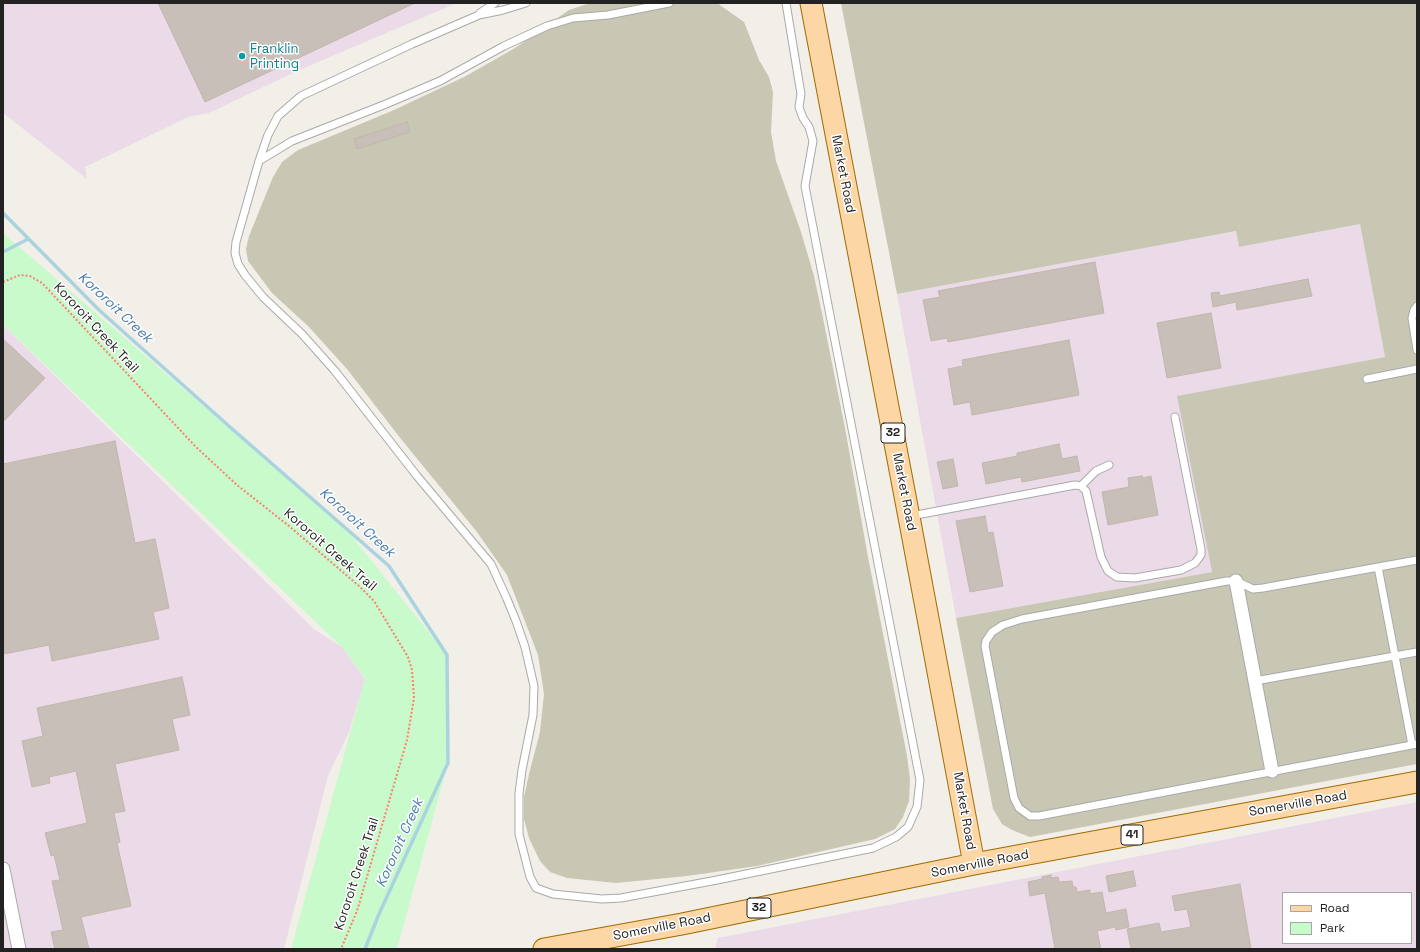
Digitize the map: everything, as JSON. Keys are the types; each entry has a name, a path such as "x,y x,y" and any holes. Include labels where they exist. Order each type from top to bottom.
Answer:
{"main road":[{"name":"Market Road","path":"811,3 974,864"},
{"name":"Somerville Road","path":"544,949 690,922 974,864 1417,782"}],"street":[{"path":"1236,581 1272,772"},
{"path":"3,869 19,949"}],"lane":[{"path":"479,15 495,3"},
{"path":"526,3 479,15 301,96 278,116 268,135 236,242 235,253 238,264 263,297 302,334 335,371 417,476 491,564 516,621 525,647 534,686 533,715 519,793 519,834 530,877 536,888 553,894 602,898 621,898 873,848 896,838 908,827 916,807 920,780 805,186 813,141 809,127 803,118 799,107 801,94 786,3"},
{"path":"259,161 292,141 386,104 440,80 504,46 547,26 573,18 621,13 669,3"},
{"path":"1417,306 1414,310 1412,318 1417,350"},
{"path":"1367,379 1417,369"},
{"path":"909,517 1058,488 1075,485 1081,486 1086,491 1101,557 1108,570 1117,578 1135,578 1181,570 1195,563 1200,555 1201,549 1175,417"},
{"path":"1081,486 1096,471 1109,465"},
{"path":"1378,567 1414,744 1039,816 1030,816 1019,808 1012,791 985,646 986,641 992,632 1003,625 1022,619 1227,581 1236,581 1254,589 1417,560"},
{"path":"1255,681 1417,652"}],"path":[{"name":"Kororoit Creek Trail","path":"3,282 20,275 30,276 42,283 196,447 237,485 289,526 359,586 374,601 408,657 412,670 414,698 406,740 357,911 341,949"}],"shaded area":[{"path":"3,3 457,3 297,71 209,113 188,117 85,167 87,179 3,113"},
{"path":"590,3 717,3 744,22 759,60 769,77 773,92 771,132 776,161 801,232 814,276 845,428 868,557 907,756 910,779 909,801 903,817 895,829 875,839 757,866 687,876 616,883 567,878 550,872 540,861 529,838 524,819 524,797 540,732 544,694 538,655 507,575 477,532 401,439 347,369 308,326 272,293 248,261 246,249 249,236 273,177 282,162 298,150 394,110 466,76 515,48 569,10"},
{"path":"841,3 1417,3 1417,764 1030,837 1012,830 1002,824 993,809 956,618 1212,572 1177,396 1385,357 1360,224 1239,247 1236,231 897,294"},
{"path":"1360,224 1385,357 1178,396 1212,572 956,618 897,294 1236,231 1239,247"},
{"path":"3,325 315,630 342,647 365,679 349,732 328,776 284,949 3,949"},
{"path":"1417,802 1417,949 715,949 718,938"}],"green space":[{"path":"3,233 346,529 447,655 448,763 397,949 291,949 365,678 342,647 3,325"}],"building":[{"name":"Franklin Printing","path":"158,3 415,3 205,102"},
{"path":"407,122 410,132 357,149 354,139"},
{"path":"1095,262 1104,313 948,342 947,338 931,341 923,300 940,297 938,291"},
{"path":"1308,279 1312,296 1237,310 1236,302 1213,307 1211,293 1219,292 1220,296"},
{"path":"1211,313 1221,368 1167,378 1157,323"},
{"path":"3,339 45,378 3,422"},
{"path":"1069,340 1079,395 972,415 970,402 954,405 948,369 963,366 962,360"},
{"path":"115,441 135,543 155,539 169,608 153,612 159,639 52,661 49,645 4,654 3,464"},
{"path":"1059,444 1062,459 1077,456 1080,471 1022,482 1021,477 986,484 982,463 1017,456 1017,453"},
{"path":"953,459 958,486 943,489 937,462"},
{"path":"1142,476 1143,478 1151,476 1158,515 1108,525 1102,492 1129,487 1128,478"},
{"path":"985,516 988,533 993,532 1003,586 970,592 956,521"},
{"path":"182,677 190,715 172,719 179,750 115,764 125,811 114,813 120,842 117,843 131,906 81,917 89,949 55,949 51,932 63,930 52,881 60,880 54,855 51,856 45,833 87,823 76,771 49,777 50,783 32,787 22,741 43,736 37,708"},
{"path":"1133,871 1136,886 1109,892 1106,876"},
{"path":"1051,875 1051,878 1058,877 1059,882 1072,881 1073,887 1076,887 1077,892 1090,890 1090,894 1102,892 1106,913 1126,909 1129,927 1116,930 1115,927 1097,931 1101,949 1055,949 1045,893 1030,896 1028,882 1042,879 1042,877"},
{"path":"1240,884 1251,949 1131,949 1127,929 1159,923 1161,932 1191,927 1187,909 1175,911 1172,896"}],"waterway":[{"name":"Kororoit Creek","path":"3,213 99,310 389,566 447,655 448,763 379,914 365,949"},
{"path":"3,252 28,239"}],"place":[{"name":"Franklin Printing","path":"242,56"}]}
